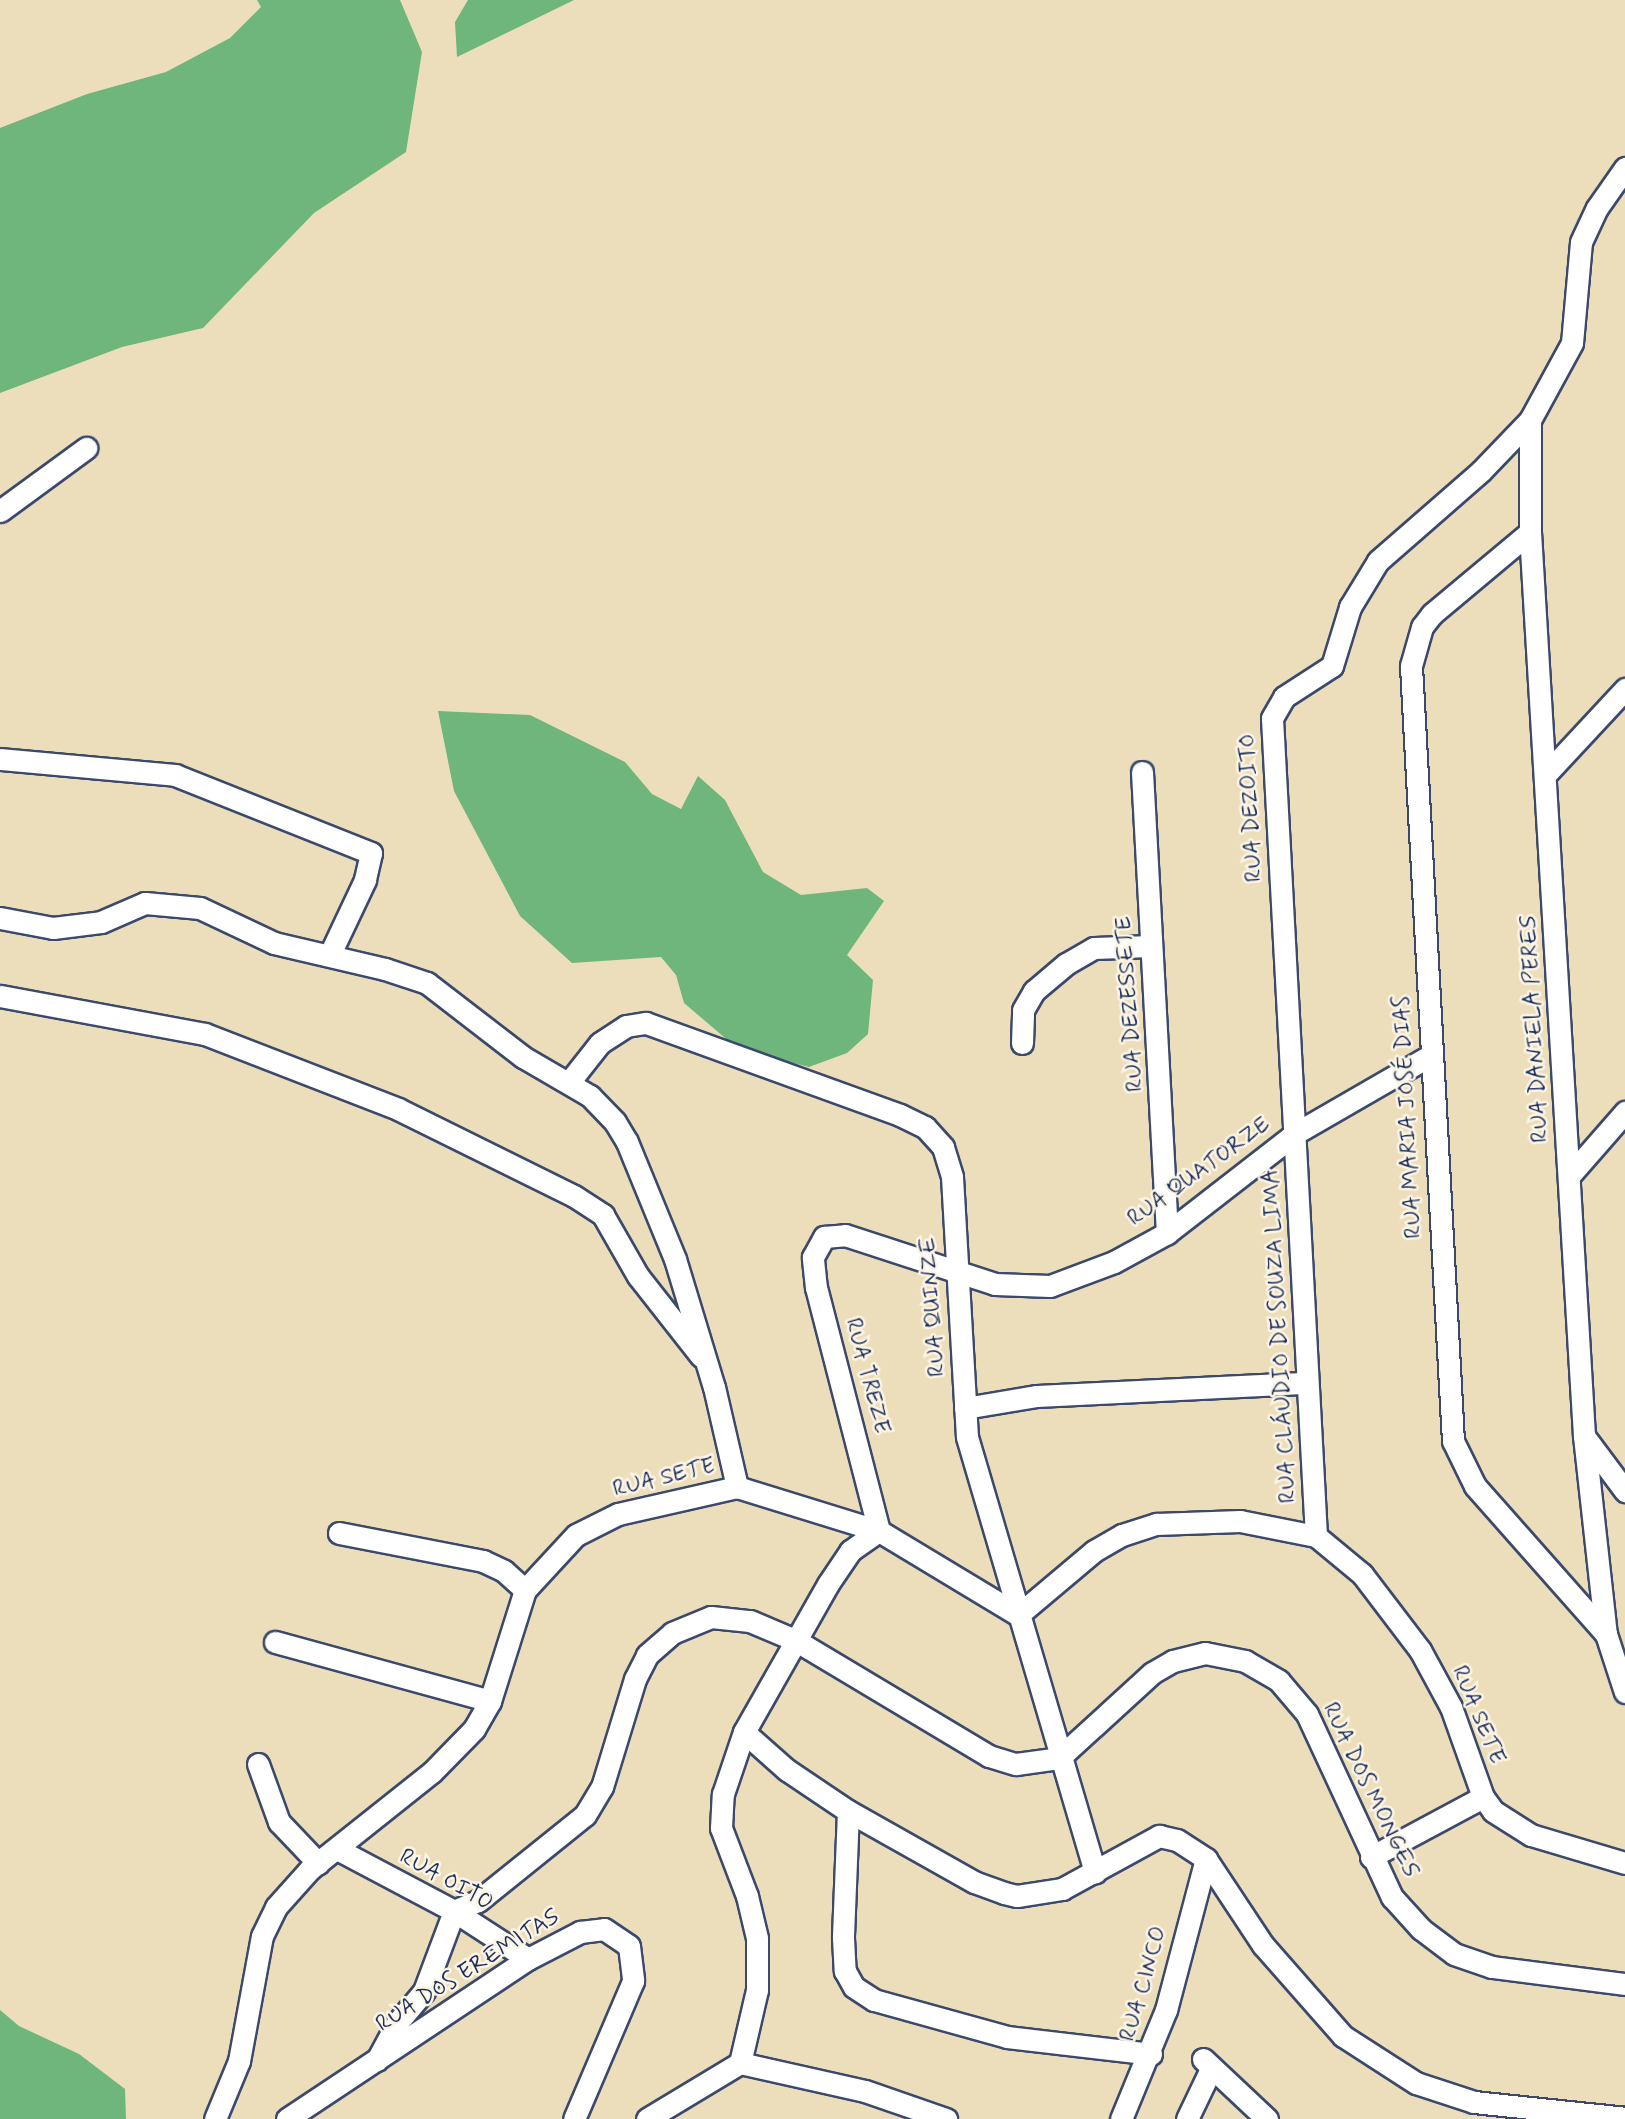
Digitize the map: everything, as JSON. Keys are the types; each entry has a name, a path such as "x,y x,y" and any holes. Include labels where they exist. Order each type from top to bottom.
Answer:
{"street":[{"path":"1530,420 1572,343 1581,242 1597,208 1625,168"},
{"name":"RUA DANIELA PERES","path":"1530,420 1530,532 1547,772 1584,1436 1606,1634"},
{"name":"RUA DEZOITO","path":"1296,1133 1271,730 1275,708 1284,697 1332,666 1350,607 1378,561 1481,471 1530,420"},
{"path":"0,511 86,448"},
{"name":"RUA MARIA JOSÉ DIAS","path":"1530,532 1432,614 1422,627 1411,666 1453,1441 1475,1486 1606,1634 1625,1692"},
{"path":"1547,772 1625,689"},
{"path":"0,759 175,775 371,853 365,880 330,954"},
{"name":"RUA DEZESSETE","path":"1142,772 1167,1233"},
{"path":"0,918 29,927 82,926 160,901 200,908 274,943 330,954 427,983 523,1057 570,1081 605,1109 627,1142 675,1259 705,1360 737,1487"},
{"path":"1022,1043 1023,1010 1034,991 1066,964 1094,948 1151,946"},
{"path":"0,996 205,1034 398,1109 575,1196 603,1215 638,1276 705,1360"},
{"name":"RUA QUINZE","path":"570,1081 600,1043 626,1026 646,1023 900,1115 934,1135 949,1160 965,1408 973,1465 1095,1873"},
{"name":"RUA QUATORZE","path":"824,1237 845,1235 1012,1287 1050,1286 1114,1262 1167,1233 1296,1133 1430,1055"},
{"path":"1570,1175 1625,1112"},
{"name":"RUA CLÁUDIO DE SOUZA LIMA","path":"1296,1133 1316,1536"},
{"name":"RUA TREZE","path":"824,1237 813,1257 816,1287 879,1531"},
{"path":"965,1408 1037,1396 1307,1383"},
{"path":"1584,1436 1625,1490"},
{"name":"RUA SETE","path":"525,1590 569,1542 598,1522 737,1487 879,1531 1018,1615"},
{"path":"1018,1615 1094,1551 1122,1535 1156,1524 1240,1521 1316,1536"},
{"path":"740,2063 757,1990 757,1938 720,1816 729,1772 744,1732 795,1640 850,1550 879,1531"},
{"path":"215,2119 248,2024 266,1923 293,1886 318,1863 457,1750 490,1701 525,1590 504,1571 483,1561 338,1533"},
{"name":"RUA SETE","path":"1316,1536 1362,1574 1420,1650 1451,1707 1483,1797 1508,1823 1531,1835 1625,1863"},
{"path":"377,2060 397,2023 424,1991 454,1911 478,1901 585,1815 602,1787 635,1679 658,1643 710,1617 750,1621 795,1640 989,1756 1016,1764 1059,1758"},
{"path":"275,1642 490,1701"},
{"name":"RUA DOS MONGES","path":"1059,1758 1152,1673 1173,1661 1205,1653 1245,1661 1279,1681 1307,1714 1391,1897 1421,1929 1454,1954 1492,1967 1625,1984"},
{"path":"744,1732 787,1770 848,1811 974,1882 1004,1893 1017,1896 1062,1889 1159,1836 1177,1840 1206,1859 1263,1945 1308,2000 1343,2036 1416,2083 1474,2102 1625,2118"},
{"path":"258,1764 279,1822 318,1863"},
{"path":"1371,1857 1483,1797"},
{"path":"848,1811 843,1938 845,1971 854,1987 874,2000 1007,2037 1151,2054"},
{"name":"RUA OITO","path":"337,1849 454,1911 528,1959"},
{"name":"RUA CINCO","path":"1121,2119 1151,2054 1206,1859"},
{"name":"RUA DOS EREMITAS","path":"287,2119 528,1959 593,1928 622,1937 634,1955 632,1981 574,2119"},
{"path":"647,2119 740,2063 864,2091 946,2119"},
{"path":"1187,2119 1207,2064 1267,2119"}],"green space":[{"path":"257,0 400,0 422,52 406,152 314,213 203,328 122,347 0,393 0,128 87,94 166,72 230,38 261,7"},
{"path":"468,0 574,0 457,57 455,22"},
{"path":"438,711 530,715 625,762 652,794 681,809 698,776 725,800 763,872 801,895 867,888 884,901 847,955 873,980 868,1034 847,1053 809,1067 738,1049 684,1003 676,975 661,957 572,963 520,916 454,791"},
{"path":"0,2010 19,2026 79,2054 125,2089 126,2119 0,2119"}]}
